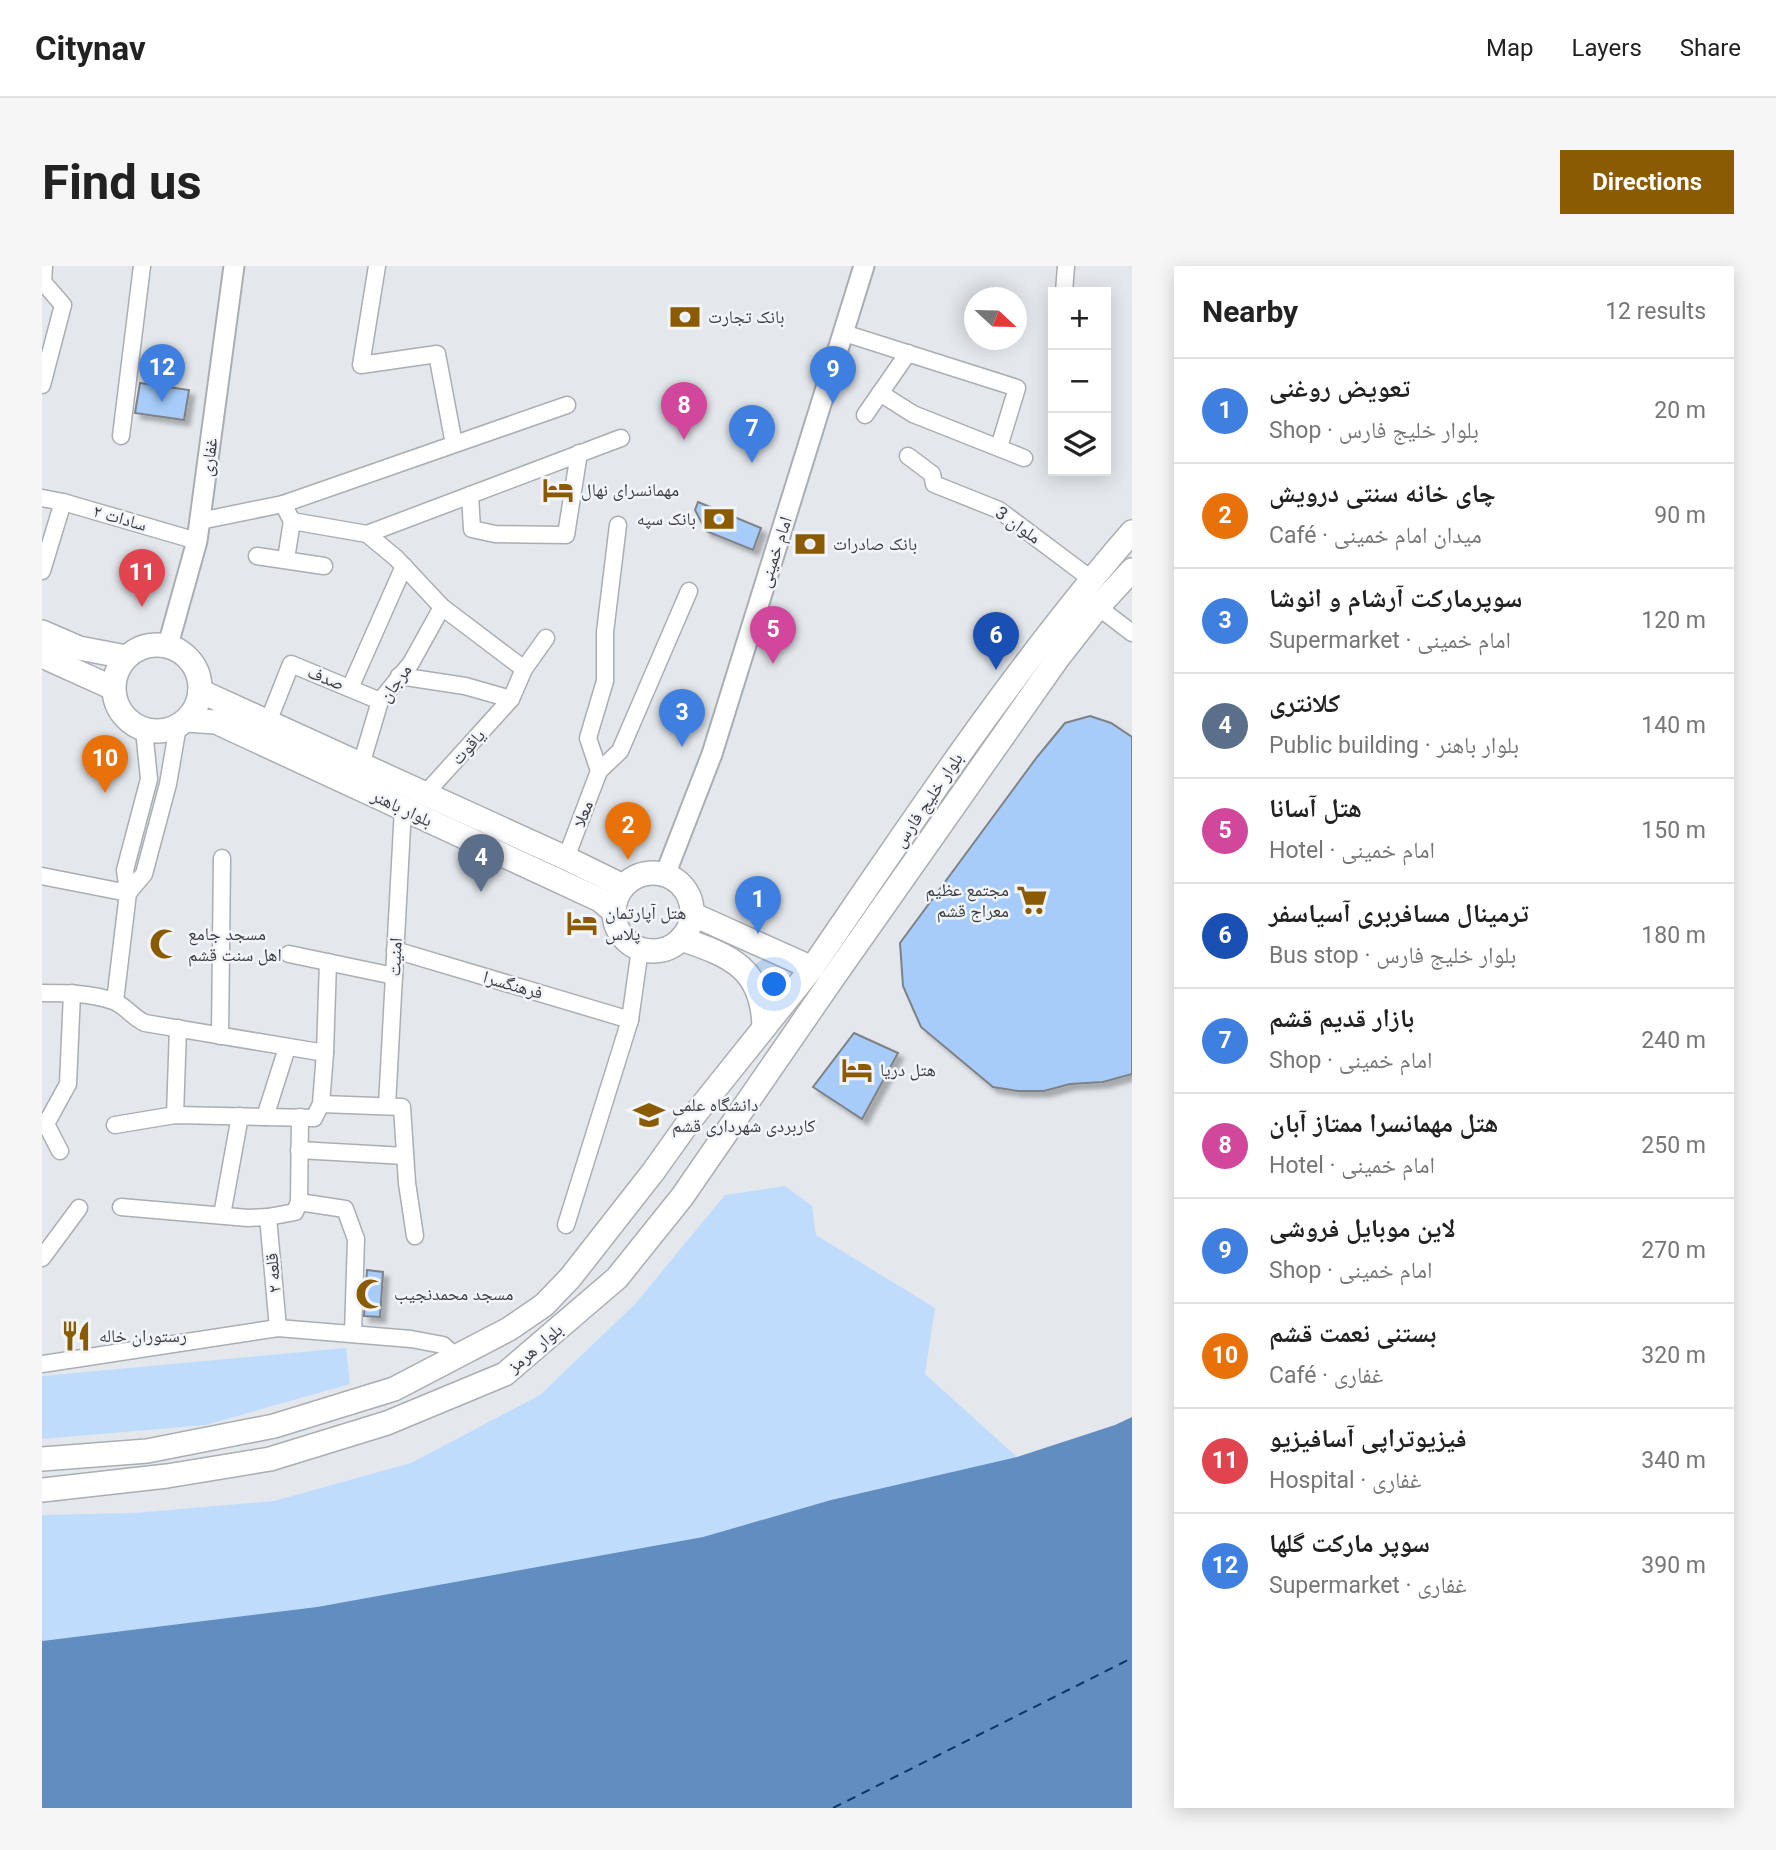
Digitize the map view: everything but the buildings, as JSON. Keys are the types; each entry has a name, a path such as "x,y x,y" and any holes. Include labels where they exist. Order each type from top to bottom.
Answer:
{"main road":[{"name":"بلوار خلیج فارس","path":"822,973 981,722 1091,579 1132,532"},
{"name":"بلوار خلیج فارس","path":"822,973 1058,658 1098,607 1132,570"},
{"path":"42,632 79,648 125,657"},
{"path":"167,645 188,657 195,667 200,691 193,712 182,723 167,730 145,730 125,718 114,699 115,677 125,657 145,646 167,645"},
{"path":"42,656 113,688"},
{"name":"بلوار باهنر","path":"200,691 623,886"},
{"name":"بلوار باهنر","path":"182,723 216,722 600,900 613,911"},
{"path":"642,874 665,875 674,879 688,894 692,914 687,932 681,939 662,950 639,949 623,939 618,930 613,911 616,898 623,886 642,874"},
{"path":"692,914 822,973"},
{"path":"681,939 712,949 746,970 760,991 764,1028"},
{"name":"بلوار هرمز","path":"42,1459 147,1451 274,1426 394,1389 509,1329 544,1305 570,1278 764,1028 822,973"},
{"name":"بلوار هرمز","path":"42,1490 167,1476 270,1459 387,1423 505,1374 617,1278 682,1198 718,1146 822,973"},
{"path":"688,1123 689,1139 696,1147 706,1150 718,1146"},
{"path":"653,1172 670,1168 679,1174 684,1181 682,1198"}],"street":[{"path":"42,385 63,305 43,282 44,266"},
{"path":"121,436 142,266"},
{"name":"غفاری","path":"167,645 199,531 234,266"},
{"path":"377,266 361,365 437,354 454,444"},
{"name":"امام خمینی","path":"665,875 712,754 864,266"},
{"path":"1064,287 1066,266"},
{"path":"844,333 1017,387 999,447"},
{"path":"865,415 908,353"},
{"path":"880,393 913,414 1024,458"},
{"path":"199,531 567,405"},
{"path":"292,521 368,534 621,438"},
{"path":"470,495 472,529 495,534 566,535 579,453"},
{"name":"ملوان 3","path":"908,456 932,474 934,484 999,510 1091,579"},
{"name":"سادات ۲","path":"42,498 199,531"},
{"path":"42,570 63,502"},
{"path":"283,504 292,521 286,559"},
{"path":"618,525 606,632 605,681 587,738 599,771 620,751 689,591"},
{"path":"368,534 404,566 442,607 524,669"},
{"path":"257,556 324,566"},
{"path":"350,688 404,566"},
{"name":"مرجان","path":"361,765 380,701 411,663 442,607"},
{"path":"1098,607 1132,633"},
{"name":"یاقوت","path":"425,794 511,699 524,669 546,638"},
{"name":"صدف","path":"268,723 291,664 380,701"},
{"path":"400,676 465,686 511,699"},
{"path":"128,893 144,874 182,723"},
{"path":"115,1001 128,893 125,870 149,779 145,730"},
{"name":"معلا","path":"566,858 599,771"},
{"name":"امنیت","path":"387,1106 403,808"},
{"path":"220,1036 222,858"},
{"path":"42,876 128,893"},
{"path":"566,1225 630,1020 639,949"},
{"name":"فرهنگسرا","path":"395,950 630,1020"},
{"path":"289,954 394,976"},
{"path":"115,1125 175,1115 313,1118 321,1104 328,962"},
{"path":"42,993 72,993 115,1001 145,1023 325,1054"},
{"path":"60,1151 44,1123 68,1084 72,993"},
{"path":"175,1115 178,1028"},
{"path":"265,1117 287,1048"},
{"path":"321,1104 402,1107 415,1236"},
{"path":"222,1215 240,1116"},
{"path":"121,1207 248,1218 295,1212 299,1202 300,1117"},
{"path":"299,1150 405,1156"},
{"path":"299,1202 345,1209 356,1240 353,1333"},
{"path":"42,1258 79,1208"},
{"name":"قلعه ۲","path":"268,1217 278,1328"},
{"path":"42,1364 278,1328 353,1333 443,1345 457,1358"}],"shaded area":[{"path":"785,1186 812,1206 816,1235 935,1308 925,1374 1017,1457 831,1500 703,1537 317,1607 42,1641 42,1515 134,1513 274,1501 411,1463 540,1395 635,1304 725,1195"},
{"path":"346,1348 350,1384 206,1425 42,1439 42,1376"},
{"path":"1132,1417 1132,1808 42,1808 42,1641 317,1607 703,1537 831,1500 1017,1457"}],"ferry route":[{"path":"833,1808 1132,1658"}],"place":[{"name":"بانک تجارت","path":"685,317"},
{"name":"سوپر مارکت گلها","path":"162,402"},
{"name":"لاین موبایل فروشی","path":"833,404"},
{"name":"هتل مهمانسرا ممتاز آبان","path":"684,440"},
{"name":"بازار قدیم قشم","path":"752,463"},
{"name":"مهمانسرای نهال","path":"558,490"},
{"name":"بانک سپه","path":"719,519"},
{"name":"بانک صادرات","path":"810,544"},
{"name":"فیزیوتراپی آسافیزیو","path":"142,607"},
{"name":"هتل آسانا","path":"773,664"},
{"name":"ترمینال مسافربری آسیاسفر","path":"996,670"},
{"name":"سوپرمارکت آرشام و انوشا","path":"682,747"},
{"name":"بستنی نعمت قشم","path":"105,793"},
{"name":"چای خانه سنتی درویش","path":"628,860"},
{"name":"کلانتری","path":"481,892"},
{"name":"مجتمع عظیم معراج قشم","path":"1032,900"},
{"name":"هتل آپارتمان پلاس","path":"582,923"},
{"name":"تعویض روغنی","path":"758,934"},
{"name":"مسجد جامع اهل سنت قشم","path":"165,944"},
{"name":"هتل دریا","path":"857,1070"},
{"name":"دانشگاه علمی کاربردی شهرداری قشم","path":"649,1115"},
{"name":"مسجد محمدنجیب","path":"371,1294"},
{"name":"رستوران خاله","path":"76,1336"}]}
